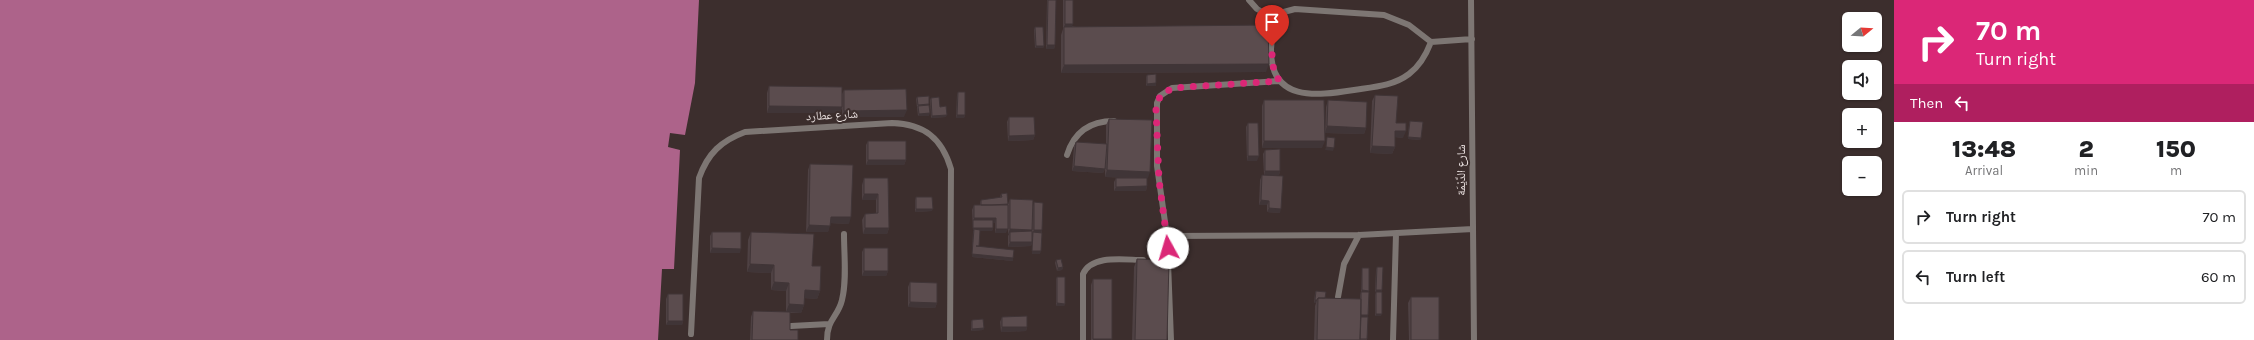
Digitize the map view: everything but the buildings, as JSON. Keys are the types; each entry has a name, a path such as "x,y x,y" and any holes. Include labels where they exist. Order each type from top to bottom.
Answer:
{"lane":[{"path":"1249,0 1257,9 1275,19"},
{"name":"شارع الدِّيْمَة","path":"1472,0 1474,340"},
{"path":"1431,42 1420,64 1400,80 1389,85 1340,92 1307,93 1286,88 1279,81 1271,58 1275,19 1280,13 1295,10 1384,15 1409,25 1431,42 1472,39"},
{"path":"1171,340 1169,260 1159,180 1156,120 1157,103 1160,96 1172,88 1279,81"},
{"path":"1149,120 1156,120"},
{"path":"1067,155 1073,141 1083,129 1102,121 1120,121"},
{"name":"شارع عطارد","path":"691,334 699,178 705,162 715,148 729,138 745,132 892,123 907,124 920,128 936,140 947,156 951,183 950,340"},
{"path":"1167,236 1359,235 1473,229"},
{"path":"827,340 829,324 838,311 843,295 844,234"},
{"path":"1393,340 1396,234"},
{"path":"1338,297 1344,264 1359,235"},
{"path":"1083,340 1083,274 1085,268 1095,261 1154,260"},
{"path":"1161,260 1169,260"},
{"path":"791,326 829,324"}],"shaded area":[{"path":"0,0 699,0 695,83 685,135 670,133 668,147 680,150 674,269 662,269 658,340 0,340"}],"route":[{"path":"1168,248 1156,150 1156,110 1160,96 1172,88 1279,81 1272,64 1272,46"}]}
